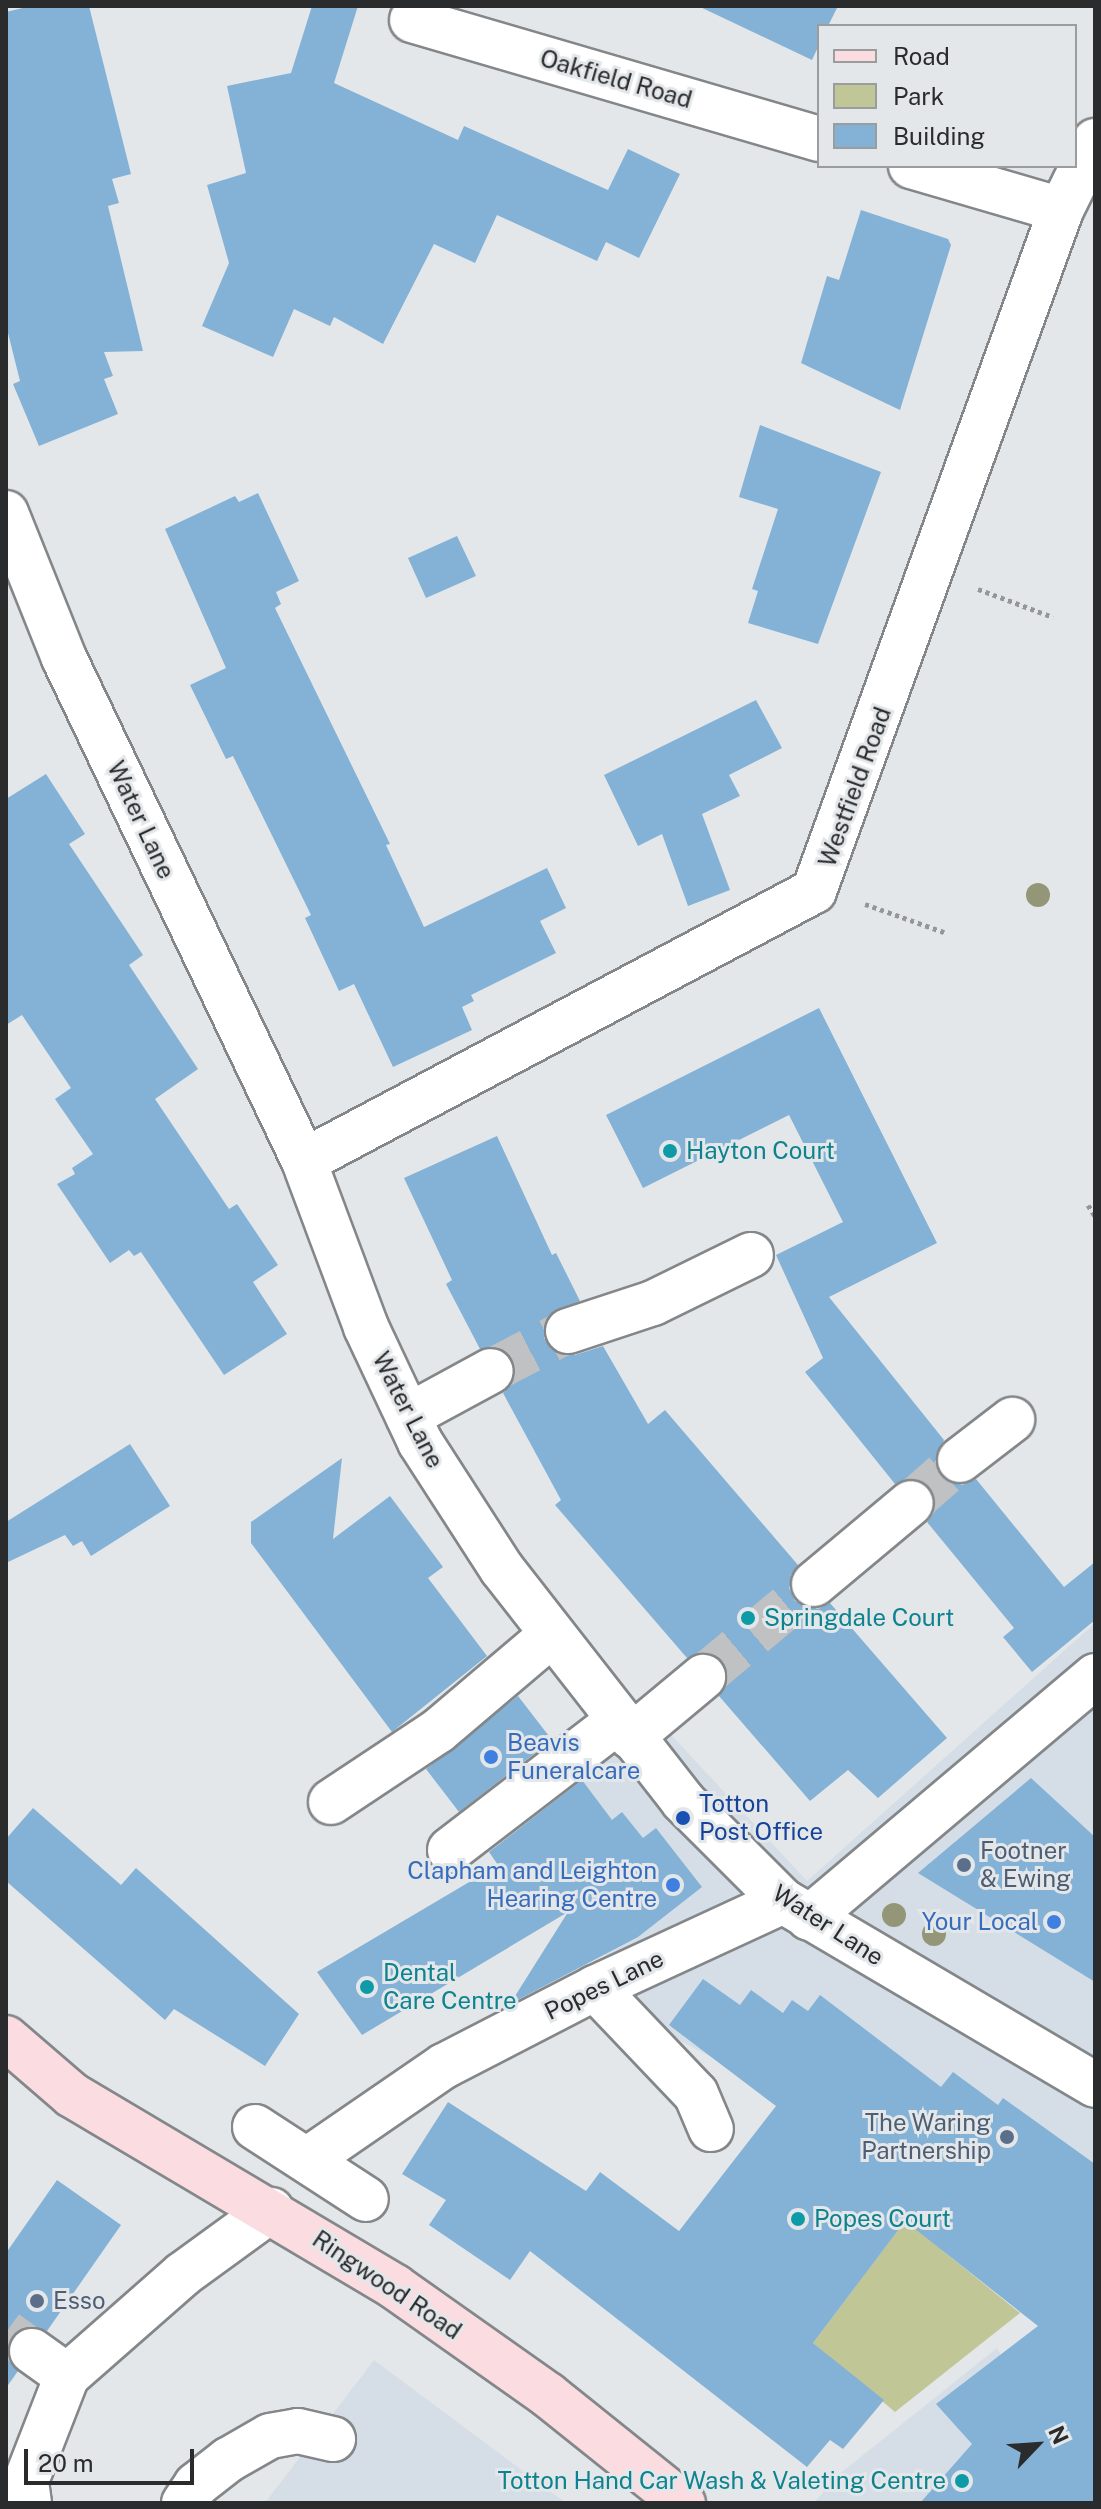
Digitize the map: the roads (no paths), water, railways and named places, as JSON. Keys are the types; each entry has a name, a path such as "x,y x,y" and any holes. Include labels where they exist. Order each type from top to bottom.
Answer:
{"main road":[{"name":"Ringwood Road","path":"6,2038 72,2095 271,2210 395,2287 535,2386 683,2503"},
{"name":"Ringwood Road","path":"6,2075 72,2095"}],"street":[{"name":"Oakfield Road","path":"412,20 817,138"},
{"name":"Westfield Road","path":"304,1161 791,908 814,891 1061,210 1095,141"},
{"path":"918,168 1061,210"},
{"name":"Water Lane","path":"9,533 64,658 304,1161 366,1327 408,1416 502,1569 683,1801 796,1910 1095,2085"},
{"path":"568,1331 653,1303 751,1255"},
{"path":"408,1416 491,1371"},
{"path":"960,1460 1012,1420"},
{"path":"814,1584 911,1503"},
{"path":"331,1802 438,1731 551,1635"},
{"name":"Popes Lane","path":"310,2158 444,2066 595,1988 796,1910 1095,1676"},
{"path":"450,1850 703,1677"},
{"path":"595,1988 696,2094 711,2129"},
{"path":"255,2127 310,2158 366,2199"},
{"path":"29,2503 26,2481 50,2363 183,2274 271,2210"},
{"path":"184,2503 196,2485 228,2460 270,2436 298,2431 333,2439"}],"tunnel":[{"path":"491,1371 568,1331"},
{"path":"911,1503 960,1460"},
{"path":"703,1677 814,1584"},
{"path":"6,2332 32,2351"}],"place":[{"name":"Hayton Court","path":"670,1151"},
{"name":"Springdale Court","path":"748,1618"},
{"name":"Beavis Funeralcare","path":"491,1757"},
{"name":"Totton Post Office","path":"683,1818"},
{"name":"Footner & Ewing","path":"964,1865"},
{"name":"Clapham and Leighton Hearing Centre","path":"673,1885"},
{"name":"Your Local","path":"1054,1922"},
{"name":"Dental Care Centre","path":"367,1987"},
{"name":"The Waring Partnership","path":"1007,2137"},
{"name":"Popes Court","path":"798,2219"},
{"name":"Esso","path":"37,2301"},
{"name":"Totton Hand Car Wash & Valeting Centre","path":"962,2481"}]}
